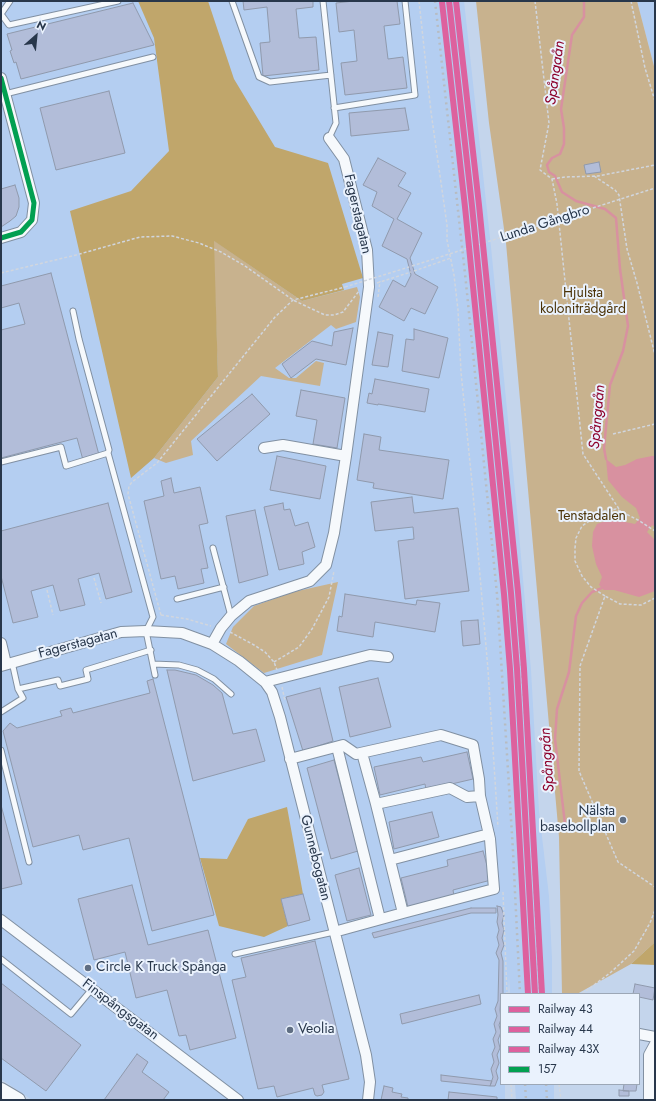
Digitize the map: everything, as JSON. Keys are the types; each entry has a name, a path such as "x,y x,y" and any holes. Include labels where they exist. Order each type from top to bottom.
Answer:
{"street":[{"path":"1,78 34,203 32,220 21,232 1,238"},
{"name":"Fagerstagatan","path":"6,664 121,632 146,631 182,634 212,644 221,628 231,616 249,602 310,581 326,565 334,533 346,456 369,287 367,250 344,159 329,138"},
{"path":"264,448 283,444 346,456"},
{"path":"1,643 6,664"},
{"name":"Gunnebogatan","path":"212,644 239,661 265,682 272,692 366,1055 370,1082 368,1100"},
{"path":"265,682 370,655 388,657"},
{"path":"290,759 343,746 356,754 441,735 473,746 479,779 480,796 493,832 494,889 334,932"},
{"path":"337,747 380,919"},
{"path":"362,753 403,913"},
{"path":"376,804 450,788 467,797 480,796"},
{"path":"390,860 493,832"},
{"name":"Finspångsgatan","path":"1,920 238,1100"},
{"path":"640,1034 655,1037"},
{"path":"650,1100 649,1055 655,1044"},
{"path":"1,1090 18,1100"}],"lane":[{"path":"10,1 1,14 9,25 118,1"},
{"path":"232,1 259,77 270,82 331,75"},
{"name":"Fagerstagatan","path":"323,1 336,123 329,138"},
{"path":"334,108 415,95 404,1"},
{"path":"5,94 153,57"},
{"path":"74,311 79,339 109,450 108,453 153,617 146,631 155,675"},
{"path":"1,462 60,447 66,466 108,453"},
{"path":"213,548 231,616"},
{"path":"177,599 224,587"},
{"path":"18,689 58,680 60,686 88,679 86,670 151,650"},
{"path":"1,712 23,698 6,664"},
{"path":"153,664 179,665 197,670 214,679 231,694"},
{"path":"1,750 29,862"},
{"path":"235,954 334,932"},
{"path":"1,959 71,1014 92,989"}],"path":[{"path":"419,1 431,112 447,225 447,240 454,274 458,310 461,372 486,649 493,832"},
{"path":"535,1 549,123 540,170 552,179 557,204 583,454 621,512"},
{"path":"631,1 645,68 655,101"},
{"path":"552,179 565,176 594,176 655,165"},
{"path":"594,176 615,190 618,195 627,249 655,355"},
{"name":"Lunda Gångbro","path":"412,266 655,188"},
{"path":"1,273 76,255 140,237 172,236 199,243 221,252 245,266 293,300 325,315 334,315 343,312 359,291 380,281 411,272"},
{"path":"414,271 451,258"},
{"path":"153,617 161,615 128,494 129,486 157,463 275,317 293,300 345,287 409,267"},
{"path":"613,434 655,424"},
{"path":"655,531 638,520 616,509 604,511 582,526 576,538 575,548 575,561 582,576 591,587 605,596 620,604 641,605 655,598"},
{"path":"94,578 101,603"},
{"path":"48,590 54,615"},
{"path":"605,596 580,666 579,771 618,862 655,887"},
{"path":"502,890 507,993"},
{"path":"583,993 610,973 634,951 645,934 655,910"},
{"path":"511,1085 512,1100"},
{"path":"559,1085 561,1100"}],"shaded area":[{"path":"1,1 464,1 491,247 517,511 531,670 539,811 549,896 552,993 510,993 509,976 508,993 500,993 500,1085 505,1085 505,1100 32,1100 1,1079"},
{"path":"138,1 208,1 234,79 275,147 328,163 363,278 342,284 344,290 302,301 214,241 218,377 154,458 131,478 70,211 131,191 169,151 154,38"},
{"path":"637,1 655,1 655,70"},
{"path":"655,456 655,527 652,525 647,532 655,540 655,591 639,597 614,590 604,590 599,585 602,577 596,564 592,546 593,532 597,524 611,519 635,524 640,518 636,508 622,497 608,480 606,459 616,467 625,465 637,459"},
{"path":"287,807 303,894 281,899 288,926 264,937 219,926 200,858 227,859 248,819"},
{"path":"655,942 655,965 631,964"},
{"path":"515,1085 554,1085 554,1100 516,1100"}],"green space":[{"path":"476,1 637,1 655,70 655,942 631,964 579,993 562,993 559,837 506,243 489,123"},
{"path":"213,240 302,301 357,287 360,297 356,322 336,329 331,325 275,368 289,378 296,378 316,361 324,363 320,386 261,376 191,441 193,455 166,463 154,458 218,377"},
{"path":"338,582 322,655 264,673 226,644 233,627 254,606 293,592"}],"building":[{"path":"243,1 313,1 313,7 296,9 299,38 316,37 319,70 263,76 260,43 270,42 267,7 244,10"},
{"path":"354,1 397,1 400,24 384,26 388,59 403,57 407,88 345,95 341,63 357,61 354,30 339,32 336,3"},
{"path":"133,3 154,45 21,79 16,62 14,63 10,51 12,50 7,34"},
{"path":"109,91 125,153 56,170 40,108"},
{"path":"405,108 409,130 351,136 349,113"},
{"path":"378,158 406,173 398,186 411,193 397,219 422,233 410,258 415,274 438,287 425,314 411,308 404,321 379,307 393,280 405,287 411,275 407,259 382,246 394,219 372,206 377,192 363,185"},
{"path":"599,162 601,172 586,174 584,165"},
{"path":"15,185 19,198 19,207 16,216 1,227 1,189"},
{"path":"51,273 99,455 83,460 77,438 1,458 1,330 25,324 19,303 1,308 1,286"},
{"path":"353,328 346,365 316,359 291,378 282,364 312,341 332,346 334,332"},
{"path":"414,329 448,338 439,378 402,371 406,339 414,340"},
{"path":"378,332 393,335 388,367 372,365"},
{"path":"375,379 429,389 425,412 367,403 369,393 372,394"},
{"path":"301,390 345,398 337,448 313,444 317,420 296,416"},
{"path":"252,394 270,414 217,461 197,439"},
{"path":"364,434 381,437 379,450 449,460 443,499 373,488 374,483 357,480"},
{"path":"277,456 326,466 320,499 270,490"},
{"path":"171,478 174,493 200,487 208,523 199,525 208,568 201,569 204,583 178,589 175,576 161,579 144,501 164,496 161,481"},
{"path":"412,497 414,513 458,508 469,591 405,599 398,541 414,539 413,527 375,531 371,502"},
{"path":"108,503 132,592 106,599 99,573 78,579 85,605 60,611 53,585 31,591 38,617 13,623 1,576 1,531"},
{"path":"283,503 284,510 290,509 295,526 308,522 315,547 302,552 304,564 279,570 264,507"},
{"path":"255,510 268,575 239,583 226,516"},
{"path":"345,594 416,605 417,600 440,603 435,632 375,622 373,637 337,631 339,616 342,617"},
{"path":"478,620 480,644 463,646 461,621"},
{"path":"167,670 175,670 196,675 213,685 222,693 233,734 256,729 265,761 193,781"},
{"path":"378,678 391,727 350,737 339,687"},
{"path":"153,679 214,915 152,931 129,838 83,850 79,835 33,847 3,731 10,723 17,728 62,716 60,711 71,708 73,713 150,693 147,681"},
{"path":"320,688 333,741 303,751 286,697"},
{"path":"467,752 473,779 426,790 425,784 380,795 374,767 421,757 423,762"},
{"path":"334,760 358,851 331,859 307,768"},
{"path":"1,805 22,884 1,889"},
{"path":"432,812 439,837 394,849 389,822"},
{"path":"483,851 491,880 453,890 454,896 408,907 401,878 448,866 447,860"},
{"path":"359,868 371,915 347,921 335,875"},
{"path":"132,885 148,945 208,930 236,1038 190,1050 186,1035 179,1036 167,990 136,998 125,952 94,960 78,899"},
{"path":"303,894 310,920 288,926 281,899"},
{"path":"497,906 501,907 504,915 502,923 504,930 502,938 504,945 501,953 503,961 503,993 500,993 500,1035 498,1040 500,1048 497,1055 499,1063 496,1071 498,1078 495,1086 490,1086 493,1077 491,1069 494,1062 492,1054 495,1047 493,1039 496,1032 494,1024 497,1016 495,1009 498,1001 499,960 496,953 499,945 497,937 499,930 497,922"},
{"path":"471,908 496,908 496,913 471,913 374,938 372,933"},
{"name":"Veolia","path":"315,941 349,1079 322,1085 324,1092 322,1095 315,1095 313,1088 277,1097 274,1086 258,1089 232,980 246,977 241,958"},
{"path":"1,983 81,1045 46,1091 1,1058"},
{"path":"635,984 655,988 653,1000 640,997 640,993 633,993"},
{"path":"479,995 481,1004 402,1024 400,1014"},
{"path":"137,1054 148,1062 142,1072 169,1092 163,1100 104,1100"},
{"path":"441,1075 492,1081 490,1086 441,1081"},
{"path":"624,1085 637,1085 636,1091 623,1091"},
{"path":"384,1086 393,1088 392,1092 402,1094 401,1097 408,1098 408,1100 381,1100"},
{"path":"619,1090 629,1091 629,1096 619,1096"},
{"path":"449,1092 497,1097 497,1100 448,1100"}],"waterway":[{"name":"Spångaån","path":"584,1 584,17 572,35 561,109 564,128 564,144 560,154 552,158 547,165 549,172 555,176 562,192 576,201 605,209 616,218 620,269 628,326 623,351 610,385 604,448 606,459"},
{"name":"Spångaån","path":"565,824 555,739 557,709 569,672 576,616 582,603 592,592 602,588"}],"railway":[{"path":"435,1 466,283 497,594 513,851 520,993"},
{"path":"456,1 517,592 528,762 540,993"},
{"path":"525,1085 526,1100"},
{"path":"546,1085 547,1100"}],"rail line":[{"name":"43","path":"449,1 472,206 511,593 517,669 535,993"},
{"name":"43X","path":"456,1 479,205 518,592 524,669 542,993"},
{"name":"44","path":"442,2 465,207 504,594 510,669 528,993"}],"transit line":[{"name":"157","path":"1,78 34,203 32,220 21,232 1,238"}],"place":[{"name":"Nälsta basebollplan","path":"623,820"},
{"name":"Circle K Truck Spånga","path":"88,968"},
{"name":"Veolia","path":"290,1030"}],"park label":[{"name":"Hjulsta koloniträdgård","path":"583,302"},
{"name":"Tenstadalen","path":"592,517"}]}
